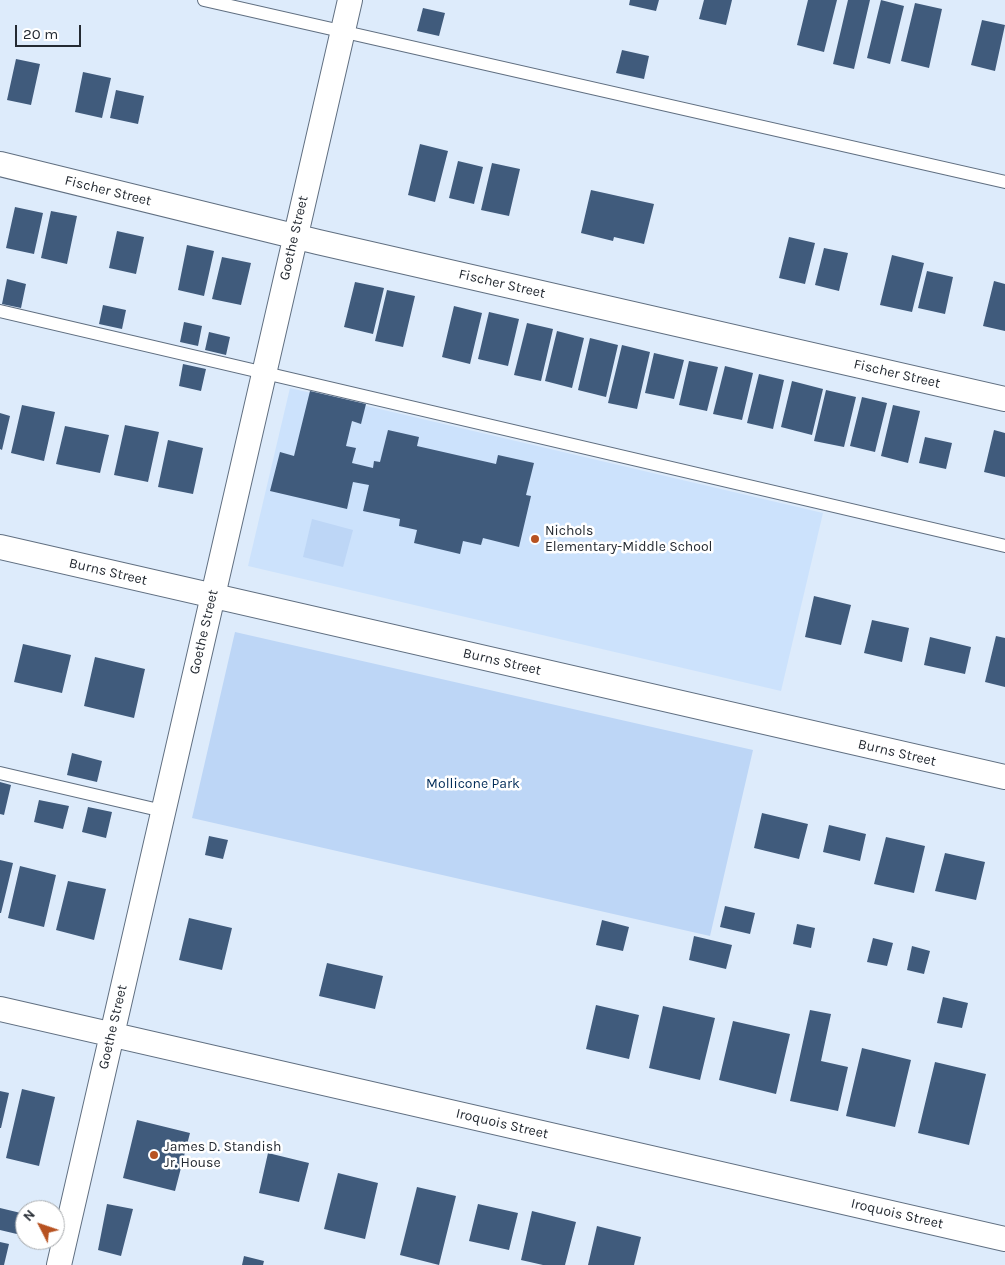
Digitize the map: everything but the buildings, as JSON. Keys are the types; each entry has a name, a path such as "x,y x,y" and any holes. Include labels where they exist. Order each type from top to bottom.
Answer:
{"street":[{"name":"Goethe Street","path":"59,1265 294,236 350,0"},
{"name":"Fischer Street","path":"0,164 294,236 1005,399"},
{"name":"Burns Street","path":"0,547 1005,777"},
{"name":"Iroquois Street","path":"0,1009 1005,1239"}],"lane":[{"path":"204,0 1005,182"},
{"path":"0,311 1005,546"},
{"path":"0,774 163,811"}],"shaded area":[{"name":"Nichols Elementary-Middle School","path":"290,388 823,513 781,691 248,566"}],"green space":[{"path":"312,519 353,530 343,567 303,557"},
{"name":"Mollicone Park","path":"235,632 753,750 710,936 192,818"}],"place":[{"name":"Nichols Elementary-Middle School","path":"535,539"},
{"name":"James D. Standish Jr. House","path":"154,1155"}]}
